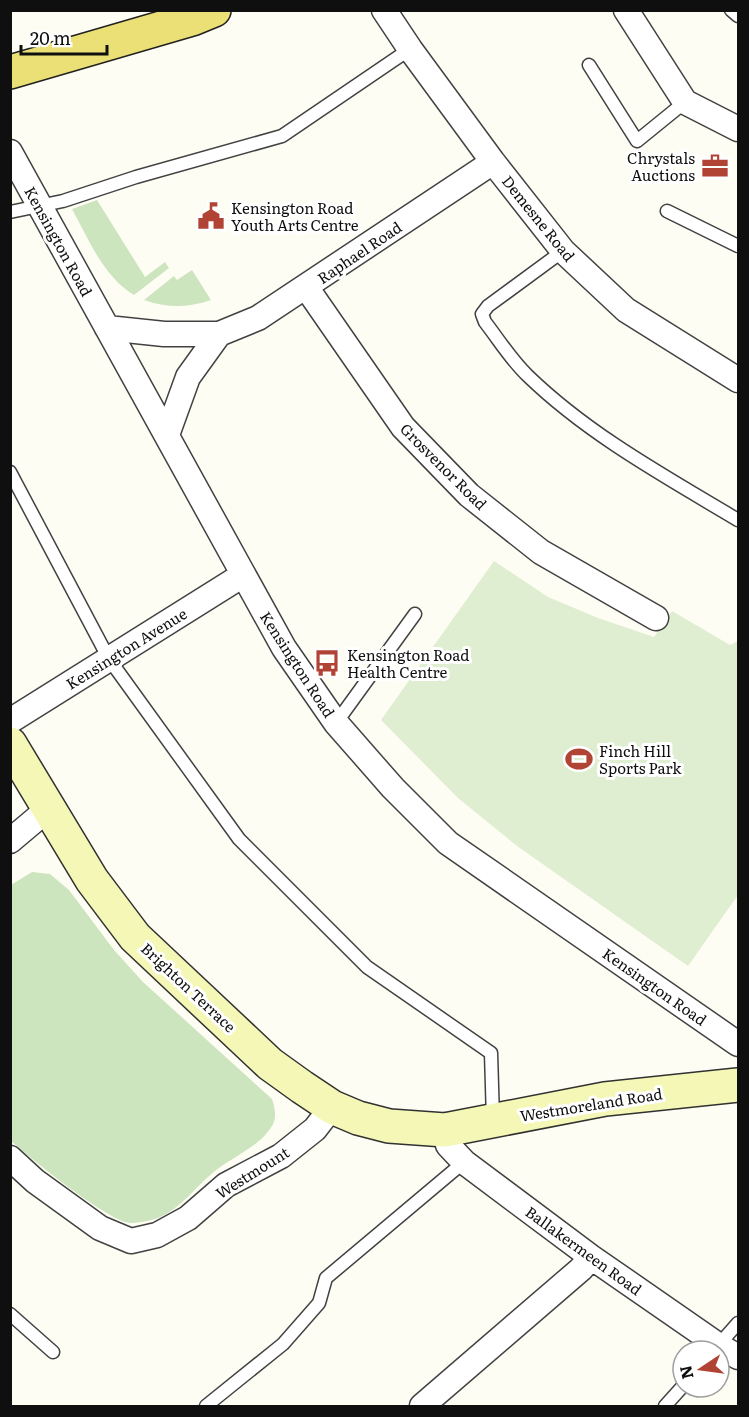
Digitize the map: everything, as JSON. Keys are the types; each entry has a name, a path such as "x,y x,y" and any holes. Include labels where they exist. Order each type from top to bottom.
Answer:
{"main road":[{"path":"10,72 192,19 214,10"},
{"name":"Brighton Terrace","path":"10,744 92,880 135,937 270,1064 333,1107 358,1118 389,1126 445,1130"},
{"name":"Westmoreland Road","path":"445,1130 605,1099 738,1085"}],"street":[{"name":"Demesne Road","path":"384,10 410,49 563,251 626,310 738,380"},
{"path":"626,10 684,102 738,129"},
{"name":"Kensington Road","path":"10,152 284,648 336,723 393,788 448,843 738,1044"},
{"name":"Raphael Road","path":"107,328 164,334 219,334 258,318 494,162"},
{"name":"Grosvenor Road","path":"306,287 403,427 469,495 541,552 656,618"},
{"path":"167,435 188,377 219,334"},
{"name":"Kensington Avenue","path":"10,721 243,576"},
{"path":"10,841 48,809"},
{"name":"Westmount","path":"10,1158 35,1181 100,1228 130,1241 157,1235 188,1218 226,1185 281,1156 315,1129 333,1107"},
{"name":"Ballakermeen Road","path":"445,1130 448,1145 464,1162 706,1339"},
{"path":"422,1407 581,1269 591,1257"}],"lane":[{"path":"730,10 738,16"},
{"path":"10,212 63,201 136,177 282,135 410,49"},
{"path":"589,65 637,141 684,102"},
{"path":"667,211 738,246"},
{"path":"563,251 488,306 482,314 485,322 526,374 563,407 657,472 738,520"},
{"path":"10,472 109,659 239,839 367,967 491,1053 493,1120"},
{"path":"336,723 415,614"},
{"path":"206,1407 284,1344 319,1303 326,1278 464,1162"},
{"path":"10,1314 53,1352"},
{"path":"729,1339 738,1323"}],"green space":[{"path":"97,200 145,277 165,262 169,268 134,295 105,268 72,209"},
{"path":"192,270 211,300 177,306 144,300 174,276 177,280"},
{"name":"Finch Hill Sports Park","path":"494,561 548,597 598,618 654,637 672,611 730,645 738,641 738,895 688,966 517,846 458,798 381,720"},
{"path":"32,872 50,874 69,890 114,950 143,982 272,1099 275,1120 261,1140 215,1171 182,1203 158,1218 131,1223 106,1213 70,1188 11,1141 11,885"}],"place":[{"name":"Chrystals Auctions","path":"715,166"},
{"name":"Kensington Road Youth Arts Centre","path":"211,216"},
{"name":"Kensington Road Health Centre","path":"327,663"},
{"name":"Finch Hill Sports Park","path":"579,759"}]}
